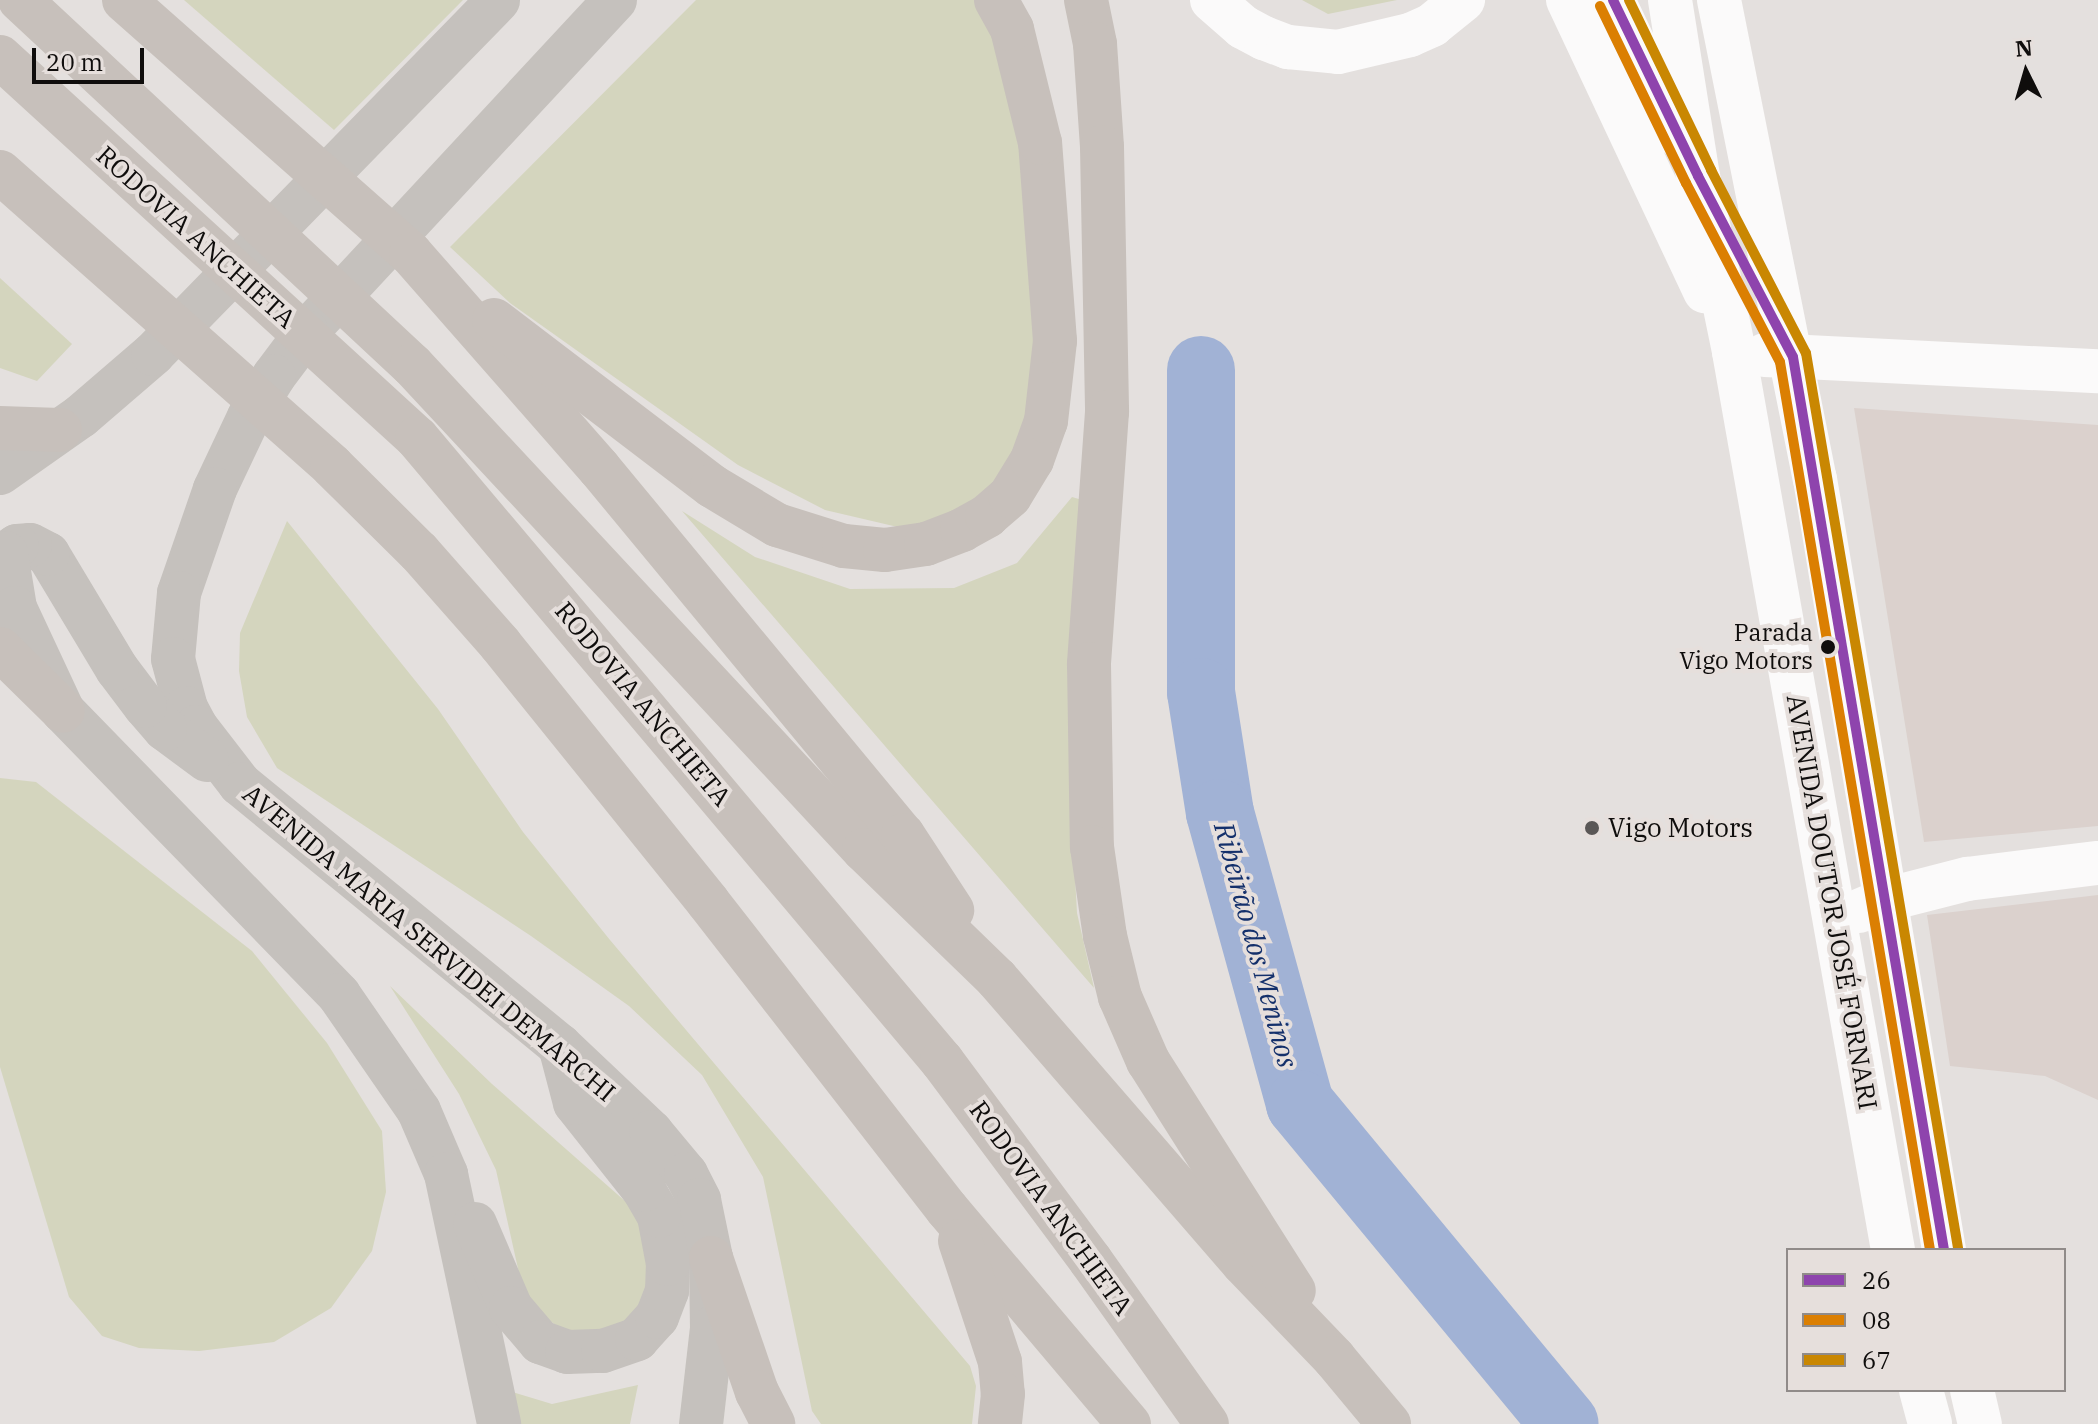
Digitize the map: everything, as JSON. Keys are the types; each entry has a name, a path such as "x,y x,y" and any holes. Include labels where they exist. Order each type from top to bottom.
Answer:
{"highway":[{"name":"RODOVIA ANCHIETA","path":"20,0 412,365 864,850 997,979 1243,1263 1334,1358 1389,1424"},
{"name":"RODOVIA ANCHIETA","path":"124,0 426,270 599,468 903,835 997,979"},
{"path":"426,270 712,486 777,525 844,546 885,550 926,544 962,530 1010,496 1032,460 1046,421 1053,380 1053,294 1040,143 1012,29 996,0"},
{"path":"1067,0 1095,44"},
{"path":"1086,0 1095,44 1102,147 1107,412 1089,664 1092,847 1105,936 1120,997 1148,1061 1261,1235 1334,1358"},
{"name":"RODOVIA ANCHIETA","path":"0,57 417,438 942,1061 1091,1261 1207,1424"},
{"path":"0,172 332,466 419,552 500,644 947,1209 1129,1424"},
{"path":"0,428 70,423"},
{"path":"18,650 63,711"},
{"path":"947,1209 996,1345 1003,1384 1000,1424"},
{"path":"711,1258 757,1392 773,1424"}],"main road":[{"path":"0,473 70,423 153,354 498,0"},
{"name":"AVENIDA MARIA SERVIDEI DEMARCHI","path":"604,12 289,354 249,417 230,455 179,593 173,659 180,689 196,727 240,784 559,1045 651,1132 686,1174 699,1200 711,1258 712,1328 701,1424"},
{"path":"18,650 6,553 17,546 41,548 48,554 117,669 145,706 165,729 240,784"},
{"path":"0,616 18,650"},
{"path":"63,711 339,995 419,1111 446,1174 472,1216 511,1308 540,1342 567,1352 603,1351 623,1346 647,1330 657,1317 667,1291 664,1231 644,1190 575,1103 559,1045"},
{"path":"446,1174 499,1424"}],"street":[{"path":"1212,0 1243,27 1264,38 1313,52 1338,52 1410,35 1432,25 1463,0"},
{"path":"1568,0 1734,352 2098,371"},
{"path":"1613,0 1698,176"},
{"name":"AVENIDA DOUTOR JOSÉ FORNARI","path":"1670,0 1698,176 1734,352 1893,1248"},
{"name":"AVENIDA DOUTOR JOSÉ FORNARI","path":"1719,0 1793,357 1944,1248"},
{"name":"AVENIDA DOUTOR JOSÉ FORNARI","path":"1698,176 1793,357"},
{"path":"1835,922 1885,900 1967,879 2098,863"},
{"path":"1922,1392 1930,1424"},
{"path":"1972,1392 1980,1424"}],"shaded area":[{"path":"1854,408 2098,425 2098,826 1924,842"},
{"path":"2098,895 2098,1100 2045,1076 1950,1066 1927,915"}],"green space":[{"path":"184,0 463,0 334,130"},
{"path":"696,0 980,0 1031,136 1038,404 1009,470 967,514 902,528 825,510 738,465 510,303 450,247"},
{"path":"1302,0 1397,0 1328,14"},
{"path":"0,278 72,344 37,381 0,368"},
{"path":"1072,497 1089,502 1070,785 1077,913 1094,988 682,511 755,557 850,589 954,588 1017,563"},
{"path":"287,521 438,709 523,832 610,940 970,1366 976,1386 972,1424 821,1424 812,1411 763,1177 702,1075 629,1006 531,936 277,768 247,717 239,671 240,633"},
{"path":"0,778 36,782 252,951 327,1043 382,1131 386,1192 372,1251 331,1308 274,1342 199,1351 139,1348 102,1336 69,1297 0,1067"},
{"path":"390,986 492,1084 634,1209 662,1260 629,1327 567,1333 543,1316 523,1291 496,1170 459,1094"},
{"path":"638,1385 630,1424 518,1424 509,1391 552,1404"}],"waterway":[{"name":"Ribeirão dos Meninos","path":"1201,370 1201,692 1220,813 1300,1104 1565,1424"}],"transit line":[{"name":"26","path":"1613,0 1698,176 1793,357 1944,1248"},
{"name":"67","path":"1629,0 1711,170 1806,353 1958,1248"},
{"name":"08","path":"1600,6 1686,183 1780,362 1930,1248"}],"place":[{"name":"Parada Vigo Motors","path":"1828,647"},
{"name":"Vigo Motors","path":"1592,828"}]}
